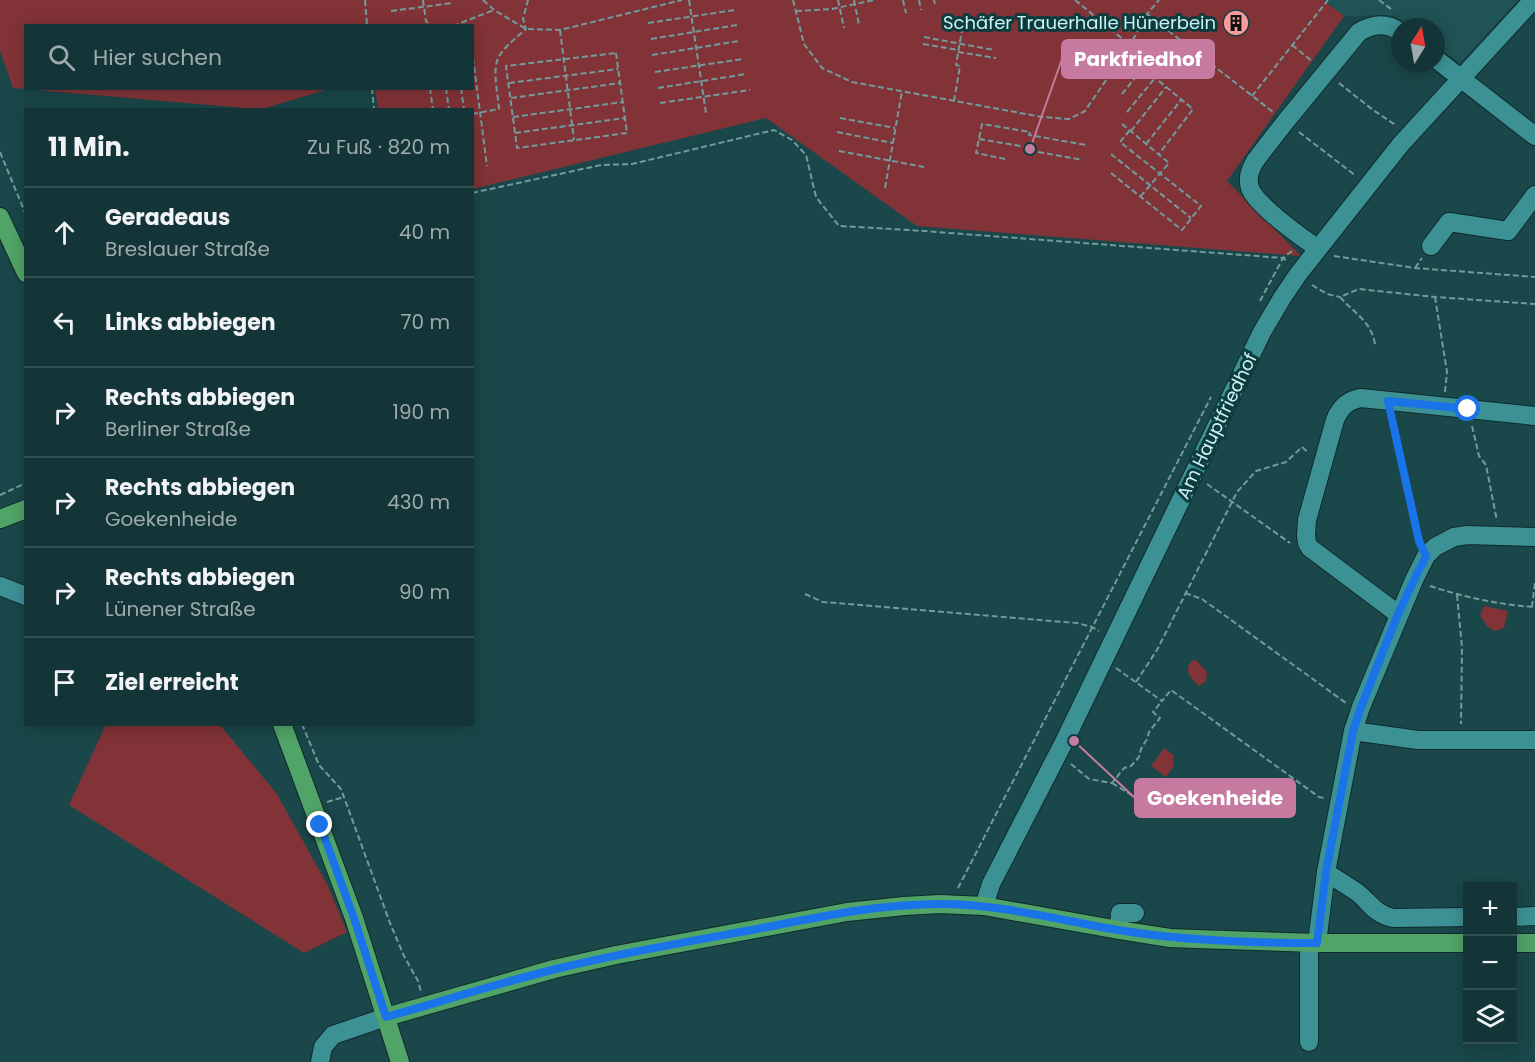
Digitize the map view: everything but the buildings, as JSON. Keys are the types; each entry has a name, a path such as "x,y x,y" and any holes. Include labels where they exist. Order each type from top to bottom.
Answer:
{"main road":[{"path":"0,218 24,269"},
{"path":"0,519 24,510"},
{"path":"283,726 354,918 400,1062"},
{"path":"386,1017 554,969 616,955 847,912 904,906 952,904 984,906 1119,930 1187,939 1313,943 1463,943"},
{"path":"1517,943 1535,943"}],"street":[{"name":"Am Hauptfriedhof","path":"984,906 991,884 1059,753 1262,332 1299,273 1312,245 1533,0"},
{"path":"1312,245 1257,200 1249,181 1249,175 1255,161 1359,32 1380,25 1391,27"},
{"path":"1445,66 1535,136"},
{"path":"1431,246 1449,222 1508,231 1535,195"},
{"path":"1398,614 1310,548 1307,543 1307,520 1339,411 1355,399 1361,398 1535,416"},
{"path":"1310,1042 1313,943 1353,731 1398,614 1426,556 1435,547 1454,537 1467,535 1535,537"},
{"path":"0,586 24,595"},
{"path":"1353,731 1418,740 1535,740"},
{"path":"1326,872 1359,894 1383,915 1393,918 1463,917"},
{"path":"1119,930 1120,914 1135,913"},
{"path":"1517,917 1535,916"},
{"path":"320,1062 323,1047 333,1035 386,1017"}],"path":[{"path":"365,0 367,24"},
{"path":"423,0 426,21 429,24"},
{"path":"483,0 494,10 526,29 560,30 682,0"},
{"path":"526,29 523,19 528,0"},
{"path":"689,0 706,113"},
{"path":"793,0 804,44 822,68 852,82 1042,117 1069,119 1085,111 1130,45 1147,14 1159,0"},
{"path":"838,0 844,28"},
{"path":"854,0 859,25"},
{"path":"796,11 840,8 874,0"},
{"path":"903,0 906,13"},
{"path":"919,0 921,10"},
{"path":"1075,0 1130,45"},
{"path":"1252,96 1328,0"},
{"path":"392,11 453,3"},
{"path":"458,24 494,10"},
{"path":"648,23 735,10"},
{"path":"1147,14 1368,185"},
{"path":"651,39 737,25"},
{"path":"474,114 499,109 497,62 503,51 526,29"},
{"path":"560,30 574,140"},
{"path":"954,101 960,66 956,66 962,30"},
{"path":"924,37 994,50"},
{"path":"652,55 739,41"},
{"path":"923,44 996,58"},
{"path":"1292,45 1373,110 1409,135"},
{"path":"616,52 627,133 517,148 506,66 564,59 616,52"},
{"path":"655,72 743,59"},
{"path":"474,66 487,166"},
{"path":"1122,94 1143,68 1193,109 1159,154"},
{"path":"509,83 618,69"},
{"path":"658,88 747,74"},
{"path":"1127,112 1155,78"},
{"path":"511,98 620,83"},
{"path":"1111,173 1182,230 1201,206 1120,142 1167,87"},
{"path":"372,90 374,108"},
{"path":"430,90 433,108"},
{"path":"446,90 449,108"},
{"path":"461,90 464,108"},
{"path":"660,103 750,90"},
{"path":"885,188 902,91"},
{"path":"1146,144 1182,99"},
{"path":"513,117 623,102"},
{"path":"515,133 625,118"},
{"path":"840,118 895,128"},
{"path":"1005,159 976,153 982,123 1030,132 1029,135 1086,145"},
{"path":"1122,124 1169,163 1140,197"},
{"path":"474,194 601,165 632,164 774,130 792,140 806,154 816,197 839,226 1283,258 1312,245 1334,256 1414,268 1535,277"},
{"path":"837,132 893,143"},
{"path":"979,139 1083,160"},
{"path":"839,151 924,167"},
{"path":"0,152 24,210"},
{"path":"1111,154 1191,218"},
{"path":"1257,307 1283,258"},
{"path":"1299,273 1317,289 1340,297 1365,321 1373,333 1375,344"},
{"path":"1340,297 1359,289 1535,304"},
{"path":"1435,297 1447,372 1444,406"},
{"path":"952,904 957,888 1213,394"},
{"path":"1388,401 1419,541 1426,556"},
{"path":"1468,409 1479,456 1486,465 1500,536"},
{"path":"1136,682 1157,650 1237,492 1256,471 1286,462 1302,447 1323,463"},
{"path":"1193,476 1296,547 1310,548"},
{"path":"0,495 24,484"},
{"path":"1414,580 1457,595 1533,607 1535,582"},
{"path":"1185,593 1202,599 1346,702 1361,707"},
{"path":"805,594 823,602 1092,627"},
{"path":"1457,595 1462,647 1461,740"},
{"path":"1104,660 1162,701"},
{"path":"1112,783 1124,768 1131,766 1139,757 1149,732 1160,718 1153,712 1171,690 1319,797 1339,802"},
{"path":"303,726 319,765 341,789 390,923 418,981 425,1006"},
{"path":"1059,753 1089,780 1112,783 1154,809"}],"shaded area":[{"path":"0,0 1323,0 1344,16 1227,181 1301,256 917,226 766,118 474,189 474,108 378,108 375,90 474,90 474,24 24,24 24,89 13,88 0,51"},
{"path":"1323,0 1518,0 1460,63 1445,52 1445,18 1398,18 1394,15 1344,16"},
{"path":"36,90 326,90 265,108"},
{"path":"1484,606 1508,611 1504,628 1495,631 1487,626 1480,615"},
{"path":"1193,660 1196,660 1207,672 1206,681 1199,686 1188,670"},
{"path":"105,726 221,726 277,794 328,886 347,932 304,953 69,805"},
{"path":"1164,748 1173,755 1174,766 1166,777 1151,766"}],"place":[{"name":"Schäfer Trauerhalle Hünerbein","path":"1236,23"},
{"name":"Parkfriedhof","path":"1030,149"},
{"name":"Goekenheide","path":"1074,741"}],"route":[{"path":"320,825 354,918 386,1017 554,969 616,955 872,908 940,904 984,906 1170,938 1317,943 1326,872 1353,731 1398,614 1426,556 1419,541 1388,401 1468,409"}]}
